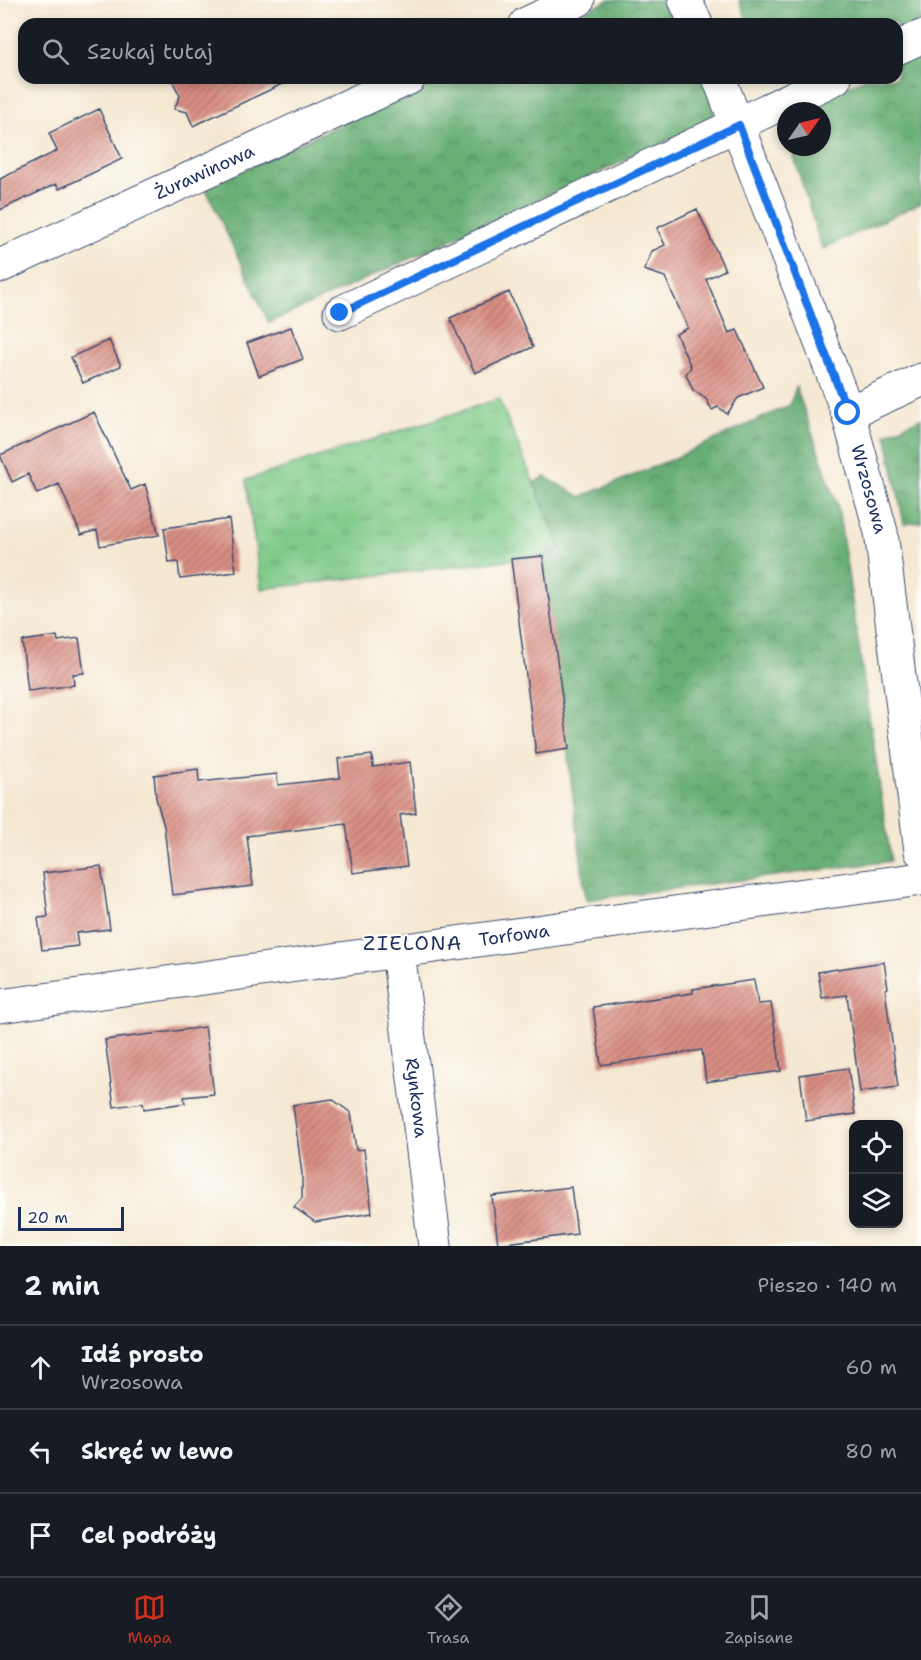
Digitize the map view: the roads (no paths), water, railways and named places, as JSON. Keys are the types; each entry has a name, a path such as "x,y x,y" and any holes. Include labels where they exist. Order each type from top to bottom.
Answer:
{"street":[{"path":"539,18 578,0"},
{"path":"686,0 694,18"},
{"path":"903,45 921,37"},
{"name":"Żurawinowa","path":"0,266 396,84"},
{"name":"Wrzosowa","path":"722,84 848,413 881,532 921,851"},
{"path":"340,313 824,84"},
{"path":"848,413 921,380"},
{"name":"Torfowa","path":"0,1006 921,879"},
{"name":"Rynkowa","path":"398,951 435,1246"}],"district":[{"name":"ZIELONA","path":"413,943"}]}
